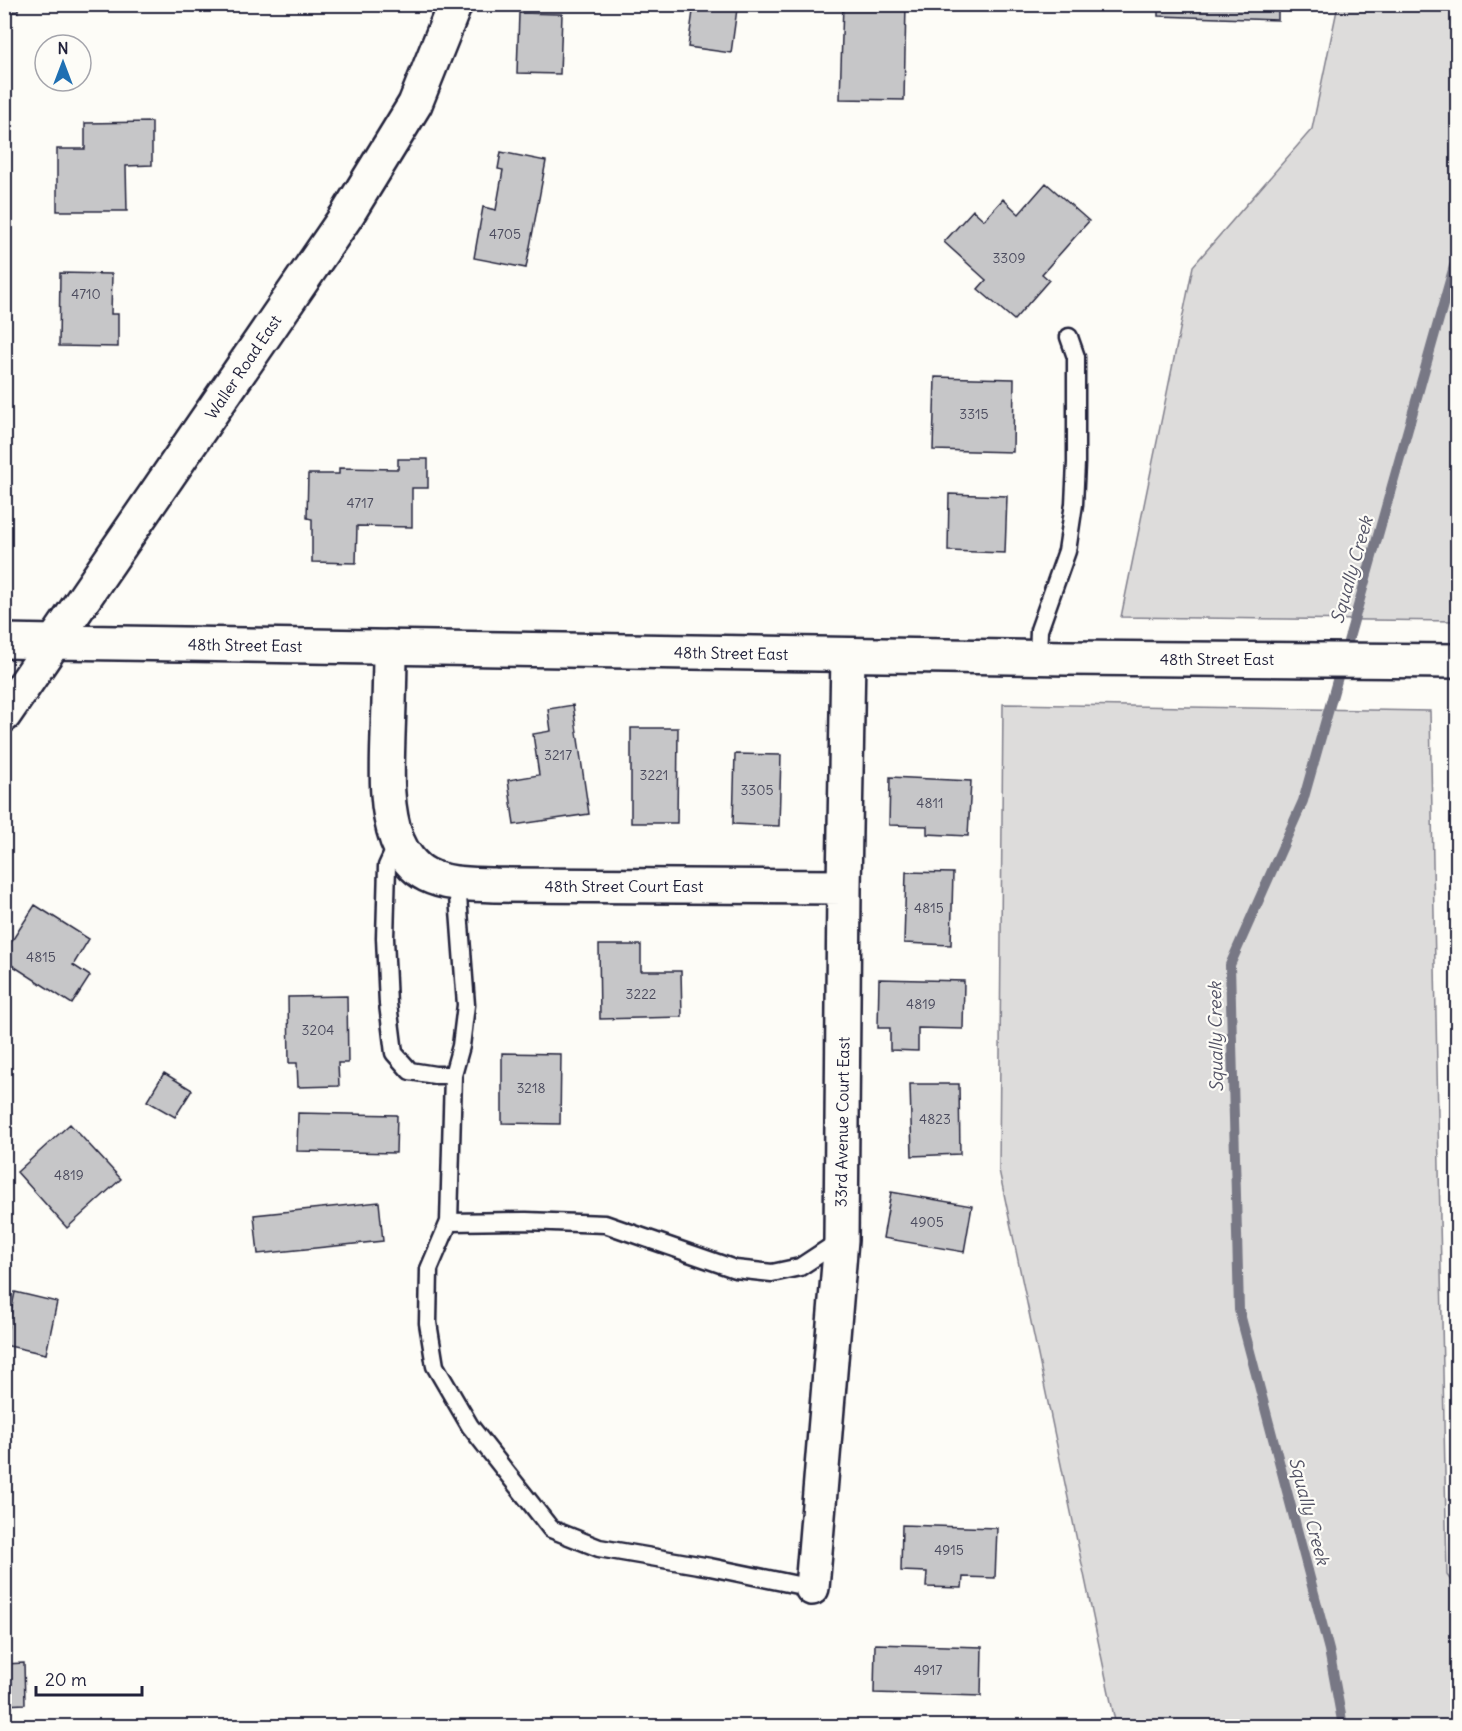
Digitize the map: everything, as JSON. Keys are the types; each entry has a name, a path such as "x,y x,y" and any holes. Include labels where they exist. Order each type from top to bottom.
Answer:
{"street":[{"name":"Waller Road East","path":"4,715 372,176 415,104 455,4"},
{"name":"48th Street East","path":"4,641 1052,658 1458,661"},
{"path":"390,647 388,791 391,817 404,851"},
{"name":"33rd Avenue Court East","path":"812,1588 841,1240 848,655"},
{"name":"48th Street Court East","path":"404,851 426,874 450,883 844,887"}],"lane":[{"path":"1052,658 1040,630 1067,551 1074,504 1076,357 1069,337"},
{"path":"404,851 387,866 388,1004 394,1053 410,1071 435,1076 453,1075"},
{"path":"457,883 466,1005 461,1046 453,1075 449,1222 429,1269 428,1323 435,1366 470,1426 551,1529 599,1548 710,1567 812,1588"},
{"path":"449,1222 526,1221 605,1224 735,1269 772,1273 800,1267 841,1240"}],"shaded area":[{"path":"1338,5 1457,5 1457,621 1121,617 1193,266 1312,129"},
{"path":"1003,704 1430,711 1447,1575 1457,1589 1457,1726 1116,1726 999,1170"}],"building":[{"path":"4,4 18,4 18,12 4,12"},
{"path":"694,4 737,9 731,53 688,47"},
{"path":"843,4 906,4 904,100 840,99"},
{"path":"1158,4 1278,4 1278,20 1158,16"},
{"path":"519,13 562,14 560,74 517,73"},
{"path":"152,122 152,165 126,166 127,211 57,211 57,149 85,149 85,123"},
{"path":"501,152 546,161 526,268 474,258 483,207 496,210 503,170 498,169"},
{"path":"1046,183 1089,221 1042,274 1049,280 1014,320 978,289 986,280 944,242 973,210 984,220 1003,199 1019,214"},
{"path":"60,273 112,274 111,314 118,314 118,347 59,346"},
{"path":"935,377 1014,379 1013,452 933,450"},
{"path":"398,459 428,459 428,488 412,488 412,527 357,526 356,563 312,562 312,519 307,518 308,474 339,474 339,468 398,469"},
{"path":"949,494 1007,496 1005,553 948,551"},
{"path":"573,705 589,814 514,825 508,780 539,775 533,734 551,731 548,709"},
{"path":"631,728 678,728 677,823 631,823"},
{"path":"735,754 781,755 779,826 733,824"},
{"path":"890,777 971,781 968,836 927,834 927,826 889,825"},
{"path":"906,872 953,873 951,945 904,943"},
{"path":"35,905 89,939 73,965 90,976 72,1004 4,960 4,953"},
{"path":"599,945 641,945 641,971 681,971 682,1017 600,1019"},
{"path":"879,979 964,981 963,1029 918,1028 918,1051 890,1050 890,1028 878,1028"},
{"path":"347,996 348,1063 338,1063 339,1086 298,1087 297,1063 289,1063 288,997"},
{"path":"502,1053 561,1054 560,1124 502,1123"},
{"path":"164,1073 192,1090 175,1117 147,1101"},
{"path":"910,1084 959,1084 960,1154 912,1156"},
{"path":"298,1113 397,1115 396,1153 297,1151"},
{"path":"70,1124 121,1179 67,1228 17,1172"},
{"path":"891,1192 972,1206 964,1252 883,1238"},
{"path":"379,1202 383,1241 258,1254 254,1215"},
{"path":"15,1292 57,1302 46,1354 4,1345"},
{"path":"902,1525 997,1528 995,1578 963,1577 962,1588 926,1587 927,1572 901,1571"},
{"path":"875,1644 982,1647 981,1696 874,1693"},
{"path":"24,1663 25,1704 4,1705 4,1664"}],"waterway":[{"name":"Squally Creek","path":"1343,1726 1329,1650 1239,1310 1230,965 1303,801 1454,266 1458,262"}]}
